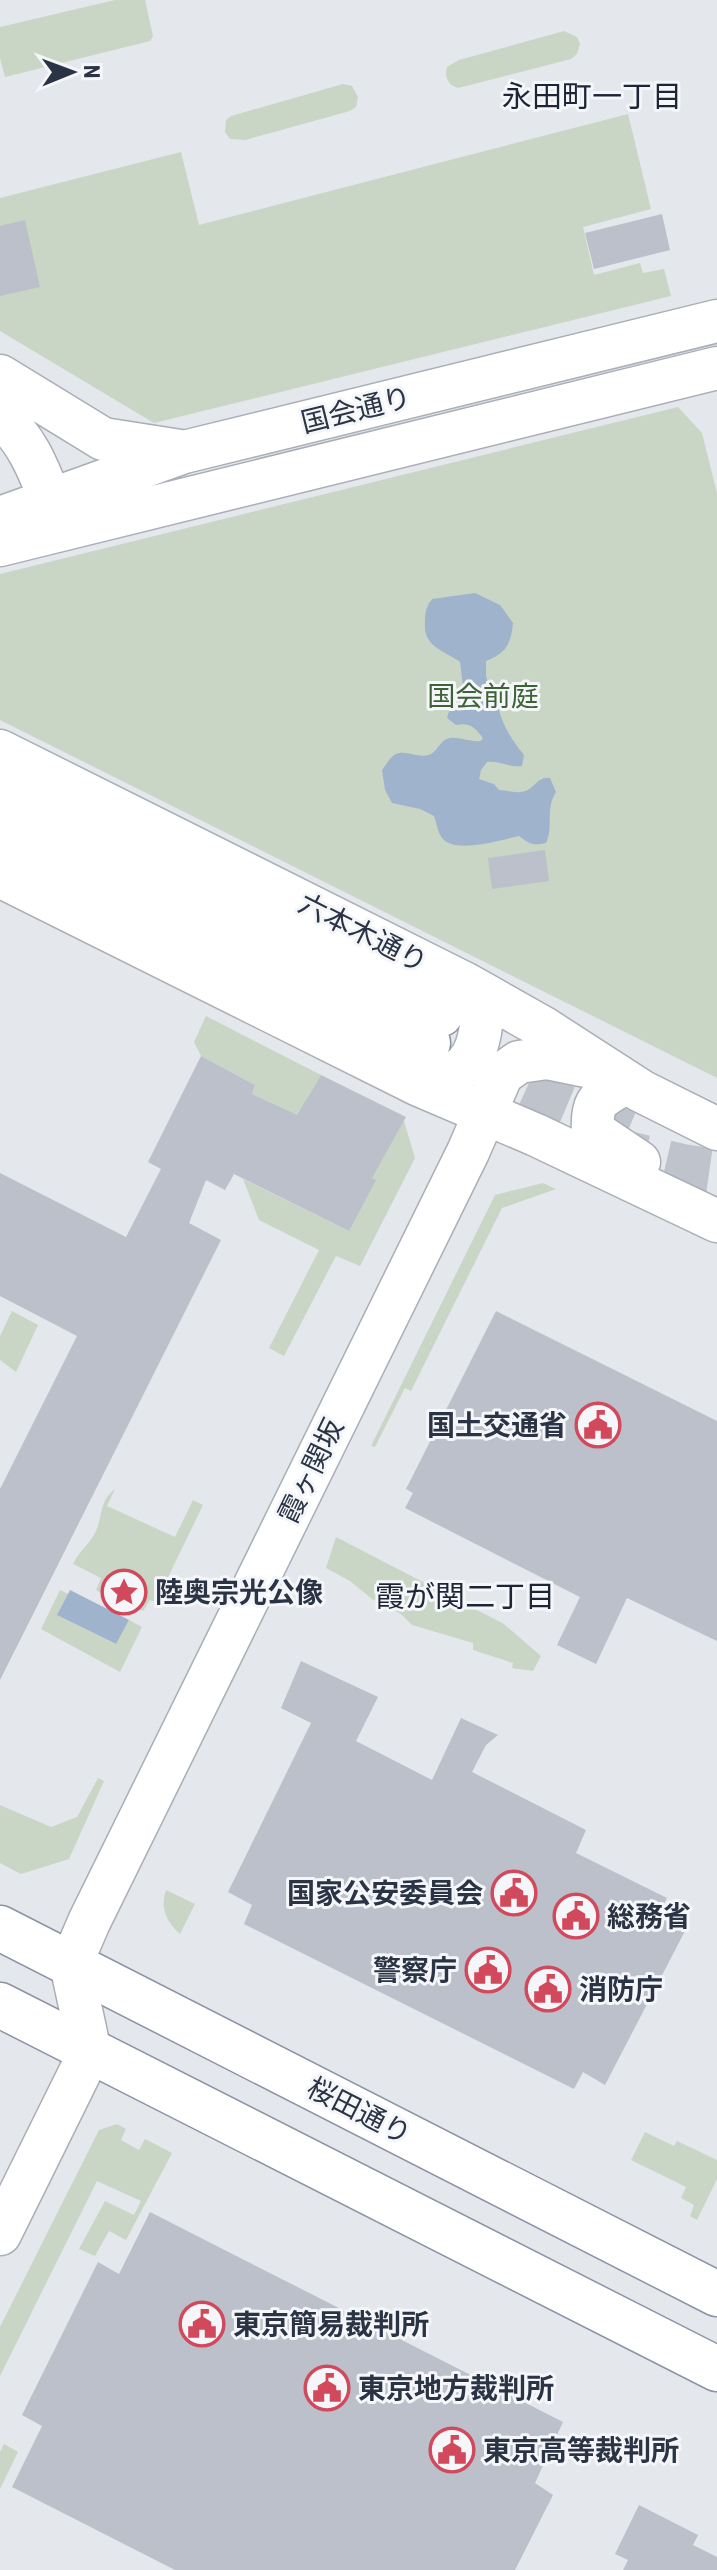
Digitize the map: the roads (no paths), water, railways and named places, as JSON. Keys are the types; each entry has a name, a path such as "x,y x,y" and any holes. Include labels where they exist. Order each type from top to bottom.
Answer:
{"highway":[{"path":"0,793 454,1012"},
{"path":"0,834 454,1012"},
{"name":"桜田通り","path":"0,1928 703,2287"},
{"path":"0,2005 717,2369"},
{"path":"263,2139 293,2077"},
{"path":"546,2282 577,2222"},
{"path":"660,2341 703,2287"}],"main road":[{"path":"712,323 717,367"},
{"name":"国会通り","path":"0,545 184,452 712,323"},
{"name":"国会通り","path":"0,518 56,515 717,367"},
{"path":"0,376 103,439 184,452"},
{"path":"0,416 17,431 37,465 56,515"},
{"name":"六本木通り","path":"0,751 454,1012 542,1027 624,1081 717,1129"},
{"path":"0,876 419,1085 717,1221"},
{"path":"419,1085 452,1074 469,1062 476,1052 478,1041 454,1012"},
{"path":"454,1012 493,1027 499,1073 486,1114"},
{"name":"霞ヶ関坂","path":"71,1964 486,1114 502,1074 519,1062 547,1058 624,1081"},
{"path":"650,1189 641,1164 593,1131 592,1113 596,1102 624,1081 717,1118"},
{"path":"0,2234 90,2052 71,1964"}],"water":[{"path":"475,593 500,605 513,623 506,647 486,661 486,676 490,691 496,694 505,726 524,755 522,766 487,762 479,779 494,784 499,790 518,792 529,790 541,779 550,778 556,792 551,805 546,843 531,844 519,836 480,844 450,844 440,835 434,816 420,809 392,803 385,790 382,770 394,755 422,756 433,752 447,739 481,741 483,738 471,726 456,725 447,718 449,711 464,694 460,662 435,647 425,630 426,612 432,599"},
{"path":"70,1590 129,1620 116,1644 57,1615"}],"tunnel":[{"path":"466,1062 627,1133"},
{"path":"602,1147 717,1171"}],"place":[{"name":"国土交通省","path":"598,1425"},
{"name":"陸奥宗光公像","path":"124,1592"},
{"name":"国家公安委員会","path":"514,1893"},
{"name":"総務省","path":"576,1916"},
{"name":"警察庁","path":"488,1970"},
{"name":"消防庁","path":"548,1989"},
{"name":"東京簡易裁判所","path":"202,2324"},
{"name":"東京地方裁判所","path":"327,2388"},
{"name":"東京高等裁判所","path":"452,2450"}],"district":[{"name":"永田町一丁目","path":"592,96"},
{"name":"霞が関二丁目","path":"465,1596"}],"park label":[{"name":"国会前庭","path":"483,696"}]}
